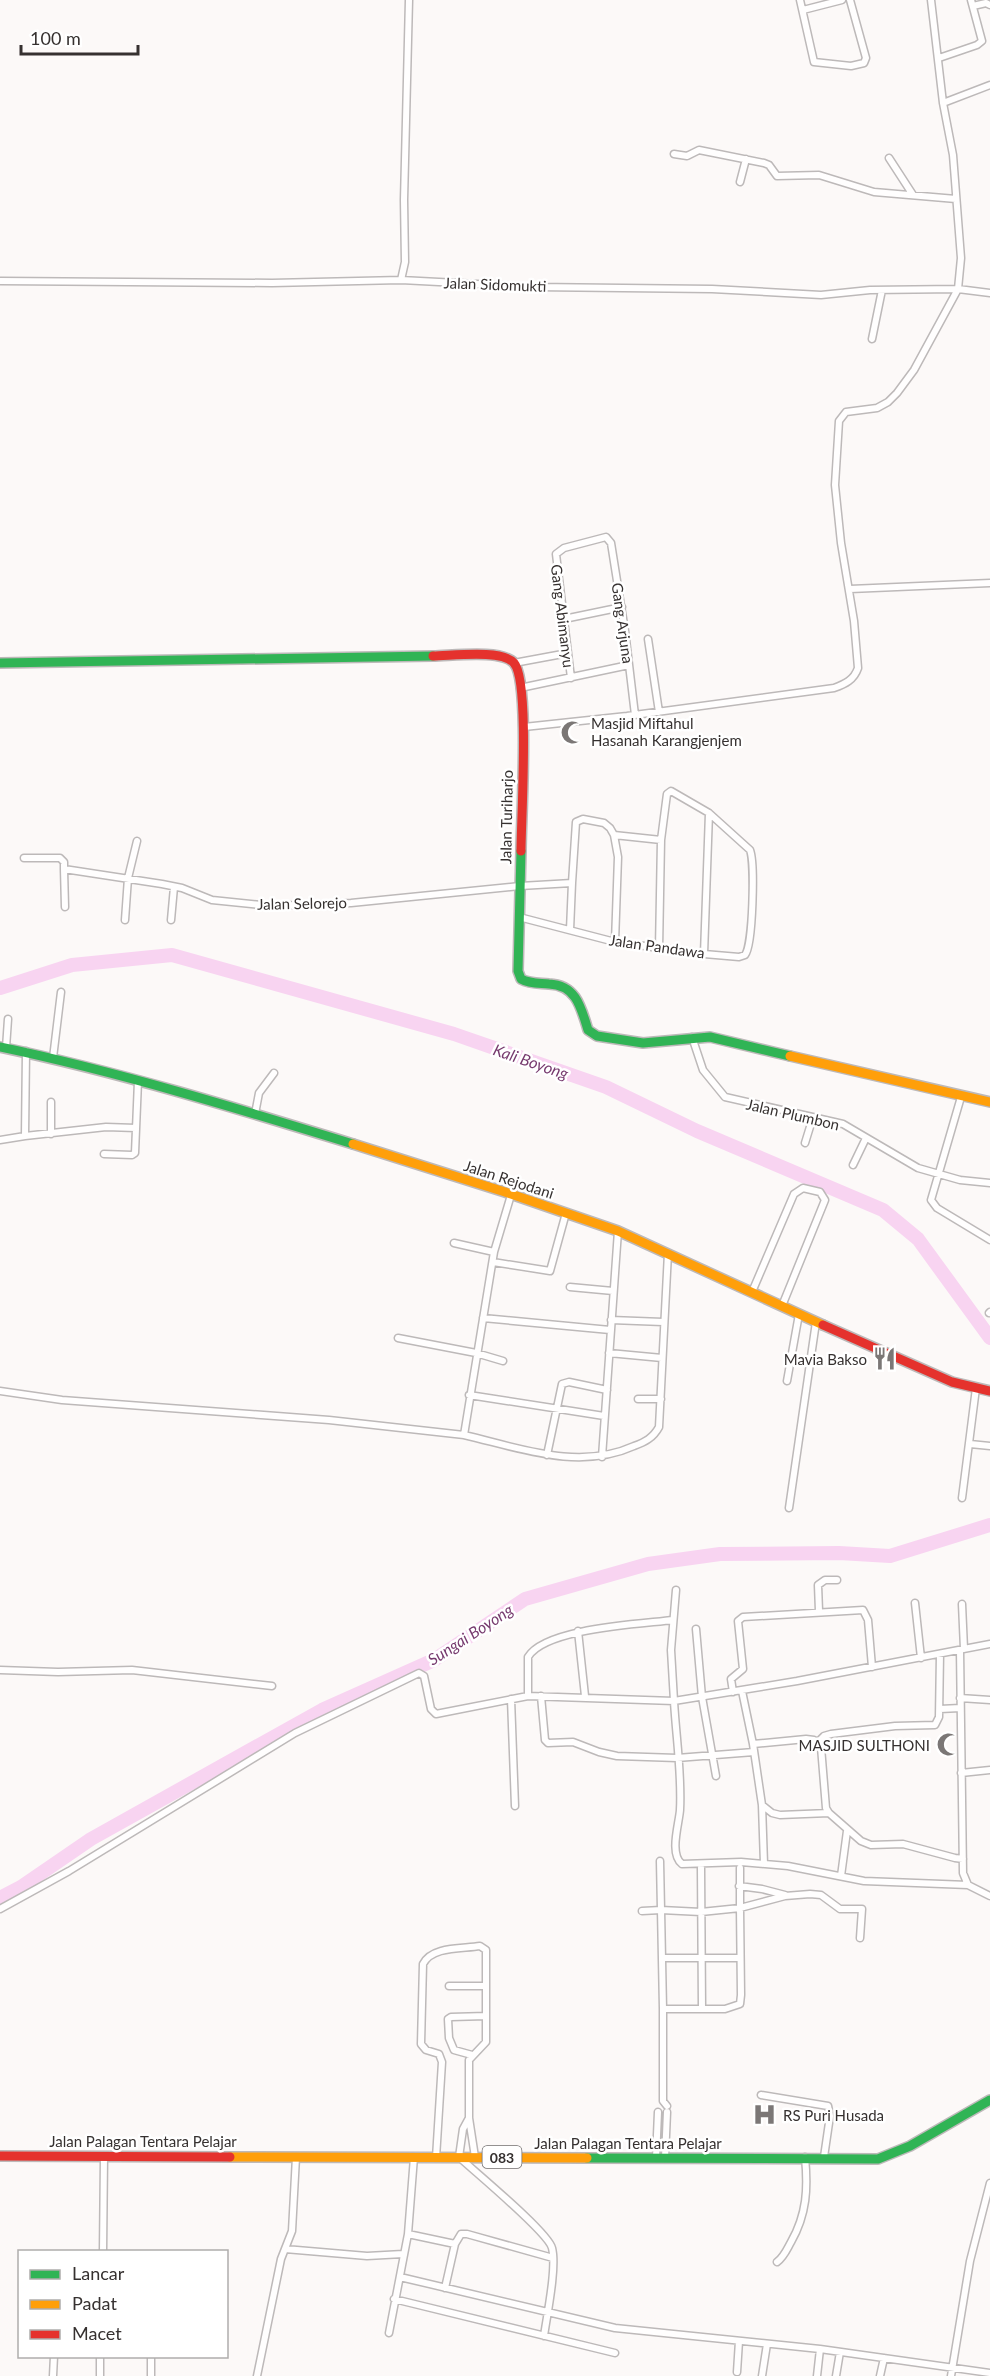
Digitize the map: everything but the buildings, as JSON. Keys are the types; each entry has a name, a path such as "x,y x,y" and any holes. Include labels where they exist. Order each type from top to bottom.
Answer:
{"main road":[{"path":"0,663 490,653 501,655 513,663"},
{"name":"Jalan Turiharjo","path":"513,663 520,688 524,727 518,971 521,979 529,983 558,984 569,988 582,1009 588,1030 597,1036 643,1042 710,1037 990,1102"},
{"name":"Jalan Rejodani","path":"3,1048 26,1051 251,1112 618,1231 938,1377 990,1391"},
{"name":"Jalan Palagan Tentara Pelajar","path":"0,2156 824,2157 878,2159 910,2146 990,2100"}],"street":[{"path":"401,280 405,262 404,200 409,0"},
{"path":"800,0 814,62 816,64 857,65 864,63 866,58 850,0"},
{"path":"803,10 842,0"},
{"path":"524,727 659,712 834,688 850,680 856,674 858,668 850,589 841,543 835,485 839,421 846,412 877,408 897,393 914,370 958,289 961,258 953,155 943,103 931,0"},
{"path":"939,58 977,45 982,41 972,3 990,5"},
{"path":"943,103 990,85"},
{"path":"674,154 687,156 699,150 769,165 777,176 819,175 874,192 956,199"},
{"path":"889,158 913,195"},
{"path":"740,182 746,159"},
{"name":"Jalan Sidomukti","path":"0,282 272,283 401,280 534,287 712,289 821,295 882,290 958,289 990,292"},
{"path":"872,339 882,290"},
{"name":"Gang Abimanyu","path":"571,678 556,554 564,548 602,537"},
{"name":"Gang Arjuna","path":"602,537 608,538 610,543 622,607 635,715"},
{"path":"850,589 990,583"},
{"path":"564,619 622,607"},
{"path":"648,639 659,712"},
{"path":"513,663 568,653"},
{"path":"520,688 629,664"},
{"path":"659,948 661,840 670,791 709,813 704,954"},
{"name":"Jalan Pandawa","path":"519,917 615,942 704,954 739,957 746,955 750,945 752,855 746,845 709,813"},
{"path":"570,930 576,822 583,819 604,823 615,835 618,857 615,942"},
{"path":"615,835 661,840"},
{"path":"125,920 128,878 137,841"},
{"name":"Jalan Selorejo","path":"24,858 60,858 64,862 64,869 174,887 212,900 271,906 351,903 572,883"},
{"path":"64,869 65,907"},
{"path":"171,920 174,887"},
{"path":"53,1058 61,992"},
{"path":"3,1048 8,1019"},
{"name":"Jalan Plumbon","path":"693,1037 703,1070 725,1097 843,1124 903,1161 960,1180 990,1183"},
{"path":"25,1136 26,1051"},
{"path":"251,1112 261,1090 274,1073"},
{"path":"104,1154 134,1154 138,1081"},
{"path":"961,1097 940,1174 931,1197 934,1205 990,1240"},
{"path":"51,1102 51,1134"},
{"path":"805,1143 813,1117"},
{"path":"0,1140 106,1127 136,1128"},
{"path":"853,1165 866,1138"},
{"path":"752,1292 794,1194 802,1188 820,1192 825,1200 783,1306"},
{"path":"464,1435 494,1252 511,1195"},
{"path":"493,1262 550,1271 566,1214"},
{"path":"602,1457 618,1231"},
{"path":"454,1243 494,1252"},
{"path":"0,1391 62,1400 328,1420 464,1435 547,1455 592,1458 615,1455 651,1439 659,1428 668,1253"},
{"path":"570,1287 613,1291"},
{"path":"787,1381 799,1314"},
{"path":"483,1318 610,1330"},
{"path":"611,1320 663,1322"},
{"path":"789,1508 816,1322"},
{"path":"398,1338 476,1353 503,1361"},
{"path":"609,1353 662,1358"},
{"path":"547,1455 561,1387 565,1382 607,1390"},
{"path":"962,1498 976,1388"},
{"path":"470,1395 604,1416"},
{"path":"638,1399 661,1398"},
{"path":"970,1444 990,1446"},
{"path":"819,1611 818,1586 825,1581 837,1580"},
{"path":"676,1590 671,1650 680,1808 676,1850 678,1861 682,1864 741,1862 788,1866 864,1881 968,1885 990,1896"},
{"path":"915,1603 921,1658"},
{"path":"962,1604 960,1708 963,1873 968,1885"},
{"path":"734,1692 731,1679 743,1669 738,1621 740,1618 819,1611 863,1610 868,1620 872,1667"},
{"path":"528,1696 528,1657 549,1642 578,1631 673,1620"},
{"path":"696,1629 702,1697 716,1776"},
{"path":"578,1631 585,1696"},
{"path":"0,1909 69,1871 295,1733 419,1673 424,1676 431,1709 436,1714 528,1696 585,1696 674,1701 742,1691 990,1644"},
{"path":"818,1742 824,1736 831,1734 895,1726 935,1725 938,1722 940,1709 940,1654"},
{"path":"0,1670 58,1672 132,1670 272,1686"},
{"path":"742,1691 762,1805 764,1864"},
{"path":"541,1696 545,1740 548,1743 573,1742 617,1756 677,1758 754,1752"},
{"path":"960,1698 990,1700"},
{"path":"511,1699 514,1806"},
{"path":"940,1709 960,1708"},
{"path":"753,1744 806,1739 818,1742 821,1747 826,1808 847,1831 861,1841 872,1845 903,1844 963,1859"},
{"path":"962,1773 990,1770"},
{"path":"762,1805 772,1814 780,1815 829,1813"},
{"path":"842,1876 847,1831"},
{"path":"660,1861 663,2009 660,2158"},
{"path":"701,1868 702,2009"},
{"path":"663,2009 725,2009 740,2004 740,1868"},
{"path":"739,1886 785,1896"},
{"path":"642,1911 701,1912 740,1908 785,1896 821,1895 840,1909 862,1910 860,1938"},
{"path":"436,2158 442,2062 439,2054 426,2050 421,2044 423,1964 427,1956 436,1952 483,1947 486,1950 486,2042 469,2060 469,2118 475,2157"},
{"path":"662,1958 740,1958"},
{"path":"449,1986 486,1986"},
{"path":"472,2055 454,2050 449,2038 448,2019 486,2016"},
{"path":"760,2095 828,2106 830,2116 824,2157"},
{"path":"469,2118 464,2129 459,2157 541,2232 552,2247 553,2258 544,2336"},
{"path":"103,2250 104,2156"},
{"path":"257,2376 291,2231 297,2157"},
{"path":"389,2333 408,2234 414,2157"},
{"path":"777,2262 795,2234 805,2208 807,2182 805,2157"},
{"path":"951,2376 970,2261 990,2183"},
{"path":"408,2234 455,2244"},
{"path":"445,2288 455,2244 458,2238 466,2234 553,2258"},
{"path":"285,2249 368,2256 403,2254"},
{"path":"400,2277 615,2328 820,2349 990,2373"},
{"path":"394,2299 615,2353"},
{"path":"737,2372 739,2341"},
{"path":"762,2376 767,2344"},
{"path":"817,2376 820,2349"},
{"path":"836,2376 840,2352"},
{"path":"54,2358 54,2376"},
{"path":"100,2358 100,2376"},
{"path":"151,2358 151,2376"},
{"path":"880,2376 884,2358"}],"waterway":[{"name":"Kali Boyong","path":"0,988 72,965 172,955 454,1034 606,1087 697,1131 883,1210 918,1239 990,1338"},
{"name":"Sungai Boyong","path":"0,1898 21,1887 91,1839 322,1710 434,1660 525,1599 648,1564 720,1554 839,1553 890,1556 990,1525"}],"traffic: fast":[{"path":"0,663 433,656"},
{"path":"521,851 518,971 521,979 531,983 558,985 566,988 580,1006 588,1030 597,1036 643,1043 710,1037 790,1056"},
{"path":"0,1047 133,1079 353,1144"},
{"path":"587,2158 878,2159 910,2146 990,2100"}],"traffic: slow":[{"path":"790,1056 990,1102"},
{"path":"353,1144 505,1192 618,1231 823,1325"},
{"path":"230,2157 587,2158"}],"traffic: jam":[{"path":"433,656 488,655 499,656 514,663 519,675 523,722 521,851"},
{"path":"823,1325 952,1382 990,1391"},
{"path":"0,2156 230,2157"}],"place":[{"name":"Masjid Miftahul Hasanah Karangjenjem","path":"573,732"},
{"name":"Mavia Bakso","path":"885,1359"},
{"name":"MASJID SULTHONI","path":"948,1745"},
{"name":"RS Puri Husada","path":"765,2115"}]}
